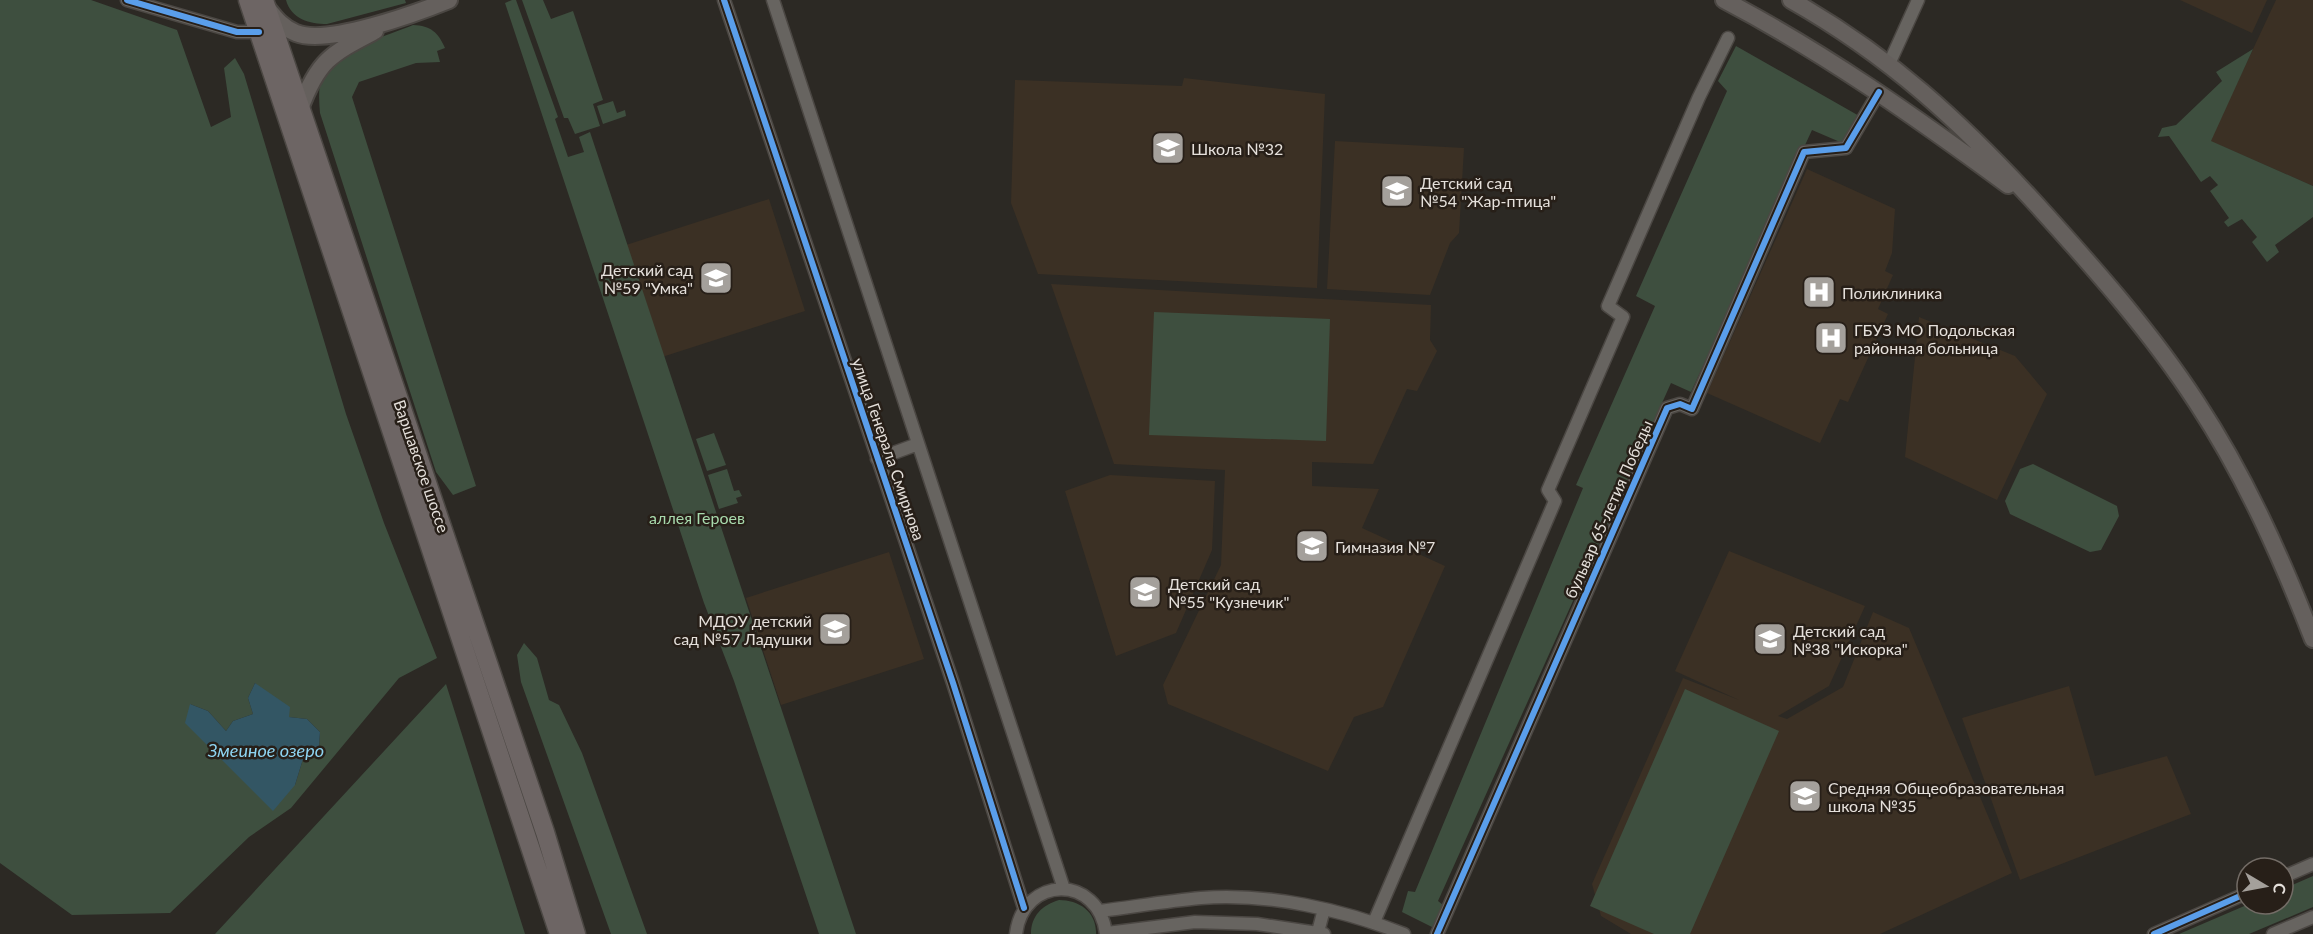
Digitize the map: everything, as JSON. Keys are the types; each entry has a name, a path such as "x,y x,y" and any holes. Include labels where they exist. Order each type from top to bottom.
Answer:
{"main road":[{"path":"259,2 281,25 308,37 340,33 397,19 449,0"},
{"path":"1724,0 1793,37 1879,92 2040,209"},
{"path":"1791,0 1889,64 1938,103 1975,138 2105,279 2197,402 2229,456 2264,523 2313,639"},
{"name":"Варшавское шоссе","path":"259,2 259,32 559,934"},
{"name":"Варшавское шоссе","path":"259,2 300,109 545,832 576,934"},
{"path":"300,109 309,83 332,55 397,19"},
{"path":"1924,124 1936,118 1938,103"}],"street":[{"path":"126,0 237,32 259,32"},
{"name":"улица Генерала Смирнова","path":"724,0 953,683 1024,908"},
{"name":"улица Генерала Смирнова","path":"774,0 1064,889"},
{"path":"1889,64 1918,0"},
{"path":"1374,922 1555,501 1548,490 1623,317 1608,306 1699,97 1728,38"},
{"name":"бульвар 65-летия Победы","path":"1437,934 1667,408 1680,404 1692,409 1804,152 1846,148 1879,92"},
{"path":"877,459 918,444"},
{"path":"2295,872 2313,864"},
{"path":"1016,934 1024,908 1035,897 1049,891 1064,889 1084,895 1100,911 1106,934 1195,922 1257,924 1321,933 1324,909"},
{"path":"1100,911 1203,898 1267,899 1324,909 1374,922 1404,934"},
{"path":"2154,934 2235,898"},
{"path":"2273,934 2313,917"}],"shaded area":[{"path":"2180,0 2267,0 2252,33"},
{"path":"2276,0 2313,0 2313,186 2210,141"},
{"name":"Школа №32","path":"1184,78 1325,94 1317,288 1038,274 1011,203 1015,80 1182,86"},
{"name":"Детский сад №54 \"Жар-птица\"","path":"1335,141 1464,148 1459,233 1450,243 1430,295 1327,289"},
{"name":"Поликлиника","path":"1807,169 1895,209 1892,253 1885,271 1893,275 1878,309 1888,314 1848,402 1840,399 1820,443 1707,393"},
{"name":"Детский сад №59 \"Умка\"","path":"769,199 805,311 662,357 626,245"},
{"name":"Гимназия №7","path":"1051,284 1431,305 1430,340 1437,351 1417,391 1407,389 1373,464 1312,462 1312,486 1379,489 1362,528 1445,566 1383,707 1354,717 1328,771 1168,704 1163,685 1221,565 1225,470 1114,464"},
{"path":"1919,317 2015,356 2047,394 1997,500 1905,457"},
{"name":"Детский сад №55 \"Кузнечик\"","path":"1110,475 1215,481 1212,550 1176,633 1116,656 1065,491"},
{"name":"Средняя Общеобразовательная школа №35","path":"1729,551 1865,606 1829,686 1778,716 1787,719 1843,687 1873,612 1909,628 2012,873 1880,934 1631,934 1601,916 1592,884 1683,678 1739,700 1675,671"},
{"name":"МДОУ детский сад №57 Ладушки","path":"889,552 924,659 781,705 746,598"},
{"path":"2069,686 2095,776 2167,756 2191,814 2020,880 1962,718"}],"green space":[{"path":"0,0 91,0 177,30 211,127 231,117 224,68 235,58 244,74 346,414 384,523 437,658 399,678 291,808 249,837 170,913 72,915 0,863","holes":["255,683 289,717 307,719 320,732 319,748 303,759 295,785 190,704 208,711 226,731 233,721 253,714 248,698"]},
{"path":"286,0 405,0 406,3 327,24 302,19 292,12"},
{"name":"аллея Героев","path":"516,0 558,117 555,119 568,157 584,152 579,137 590,132 856,934 819,934 734,681 704,603 505,3"},
{"path":"522,0 543,0 551,19 573,11 603,100 593,104 600,126 575,134 568,118 564,118"},
{"path":"413,25 429,28 440,38 445,48 437,51 440,62 416,63 359,82 352,97 476,486 453,495 436,472 320,113 320,85 327,67 336,59 362,45"},
{"path":"1736,46 1861,117 1847,145 1812,130 1691,392 1671,383 1438,901 1443,905 1434,928 1402,912 1408,891 1415,892 1583,488 1576,485 1655,306 1636,296 1727,91 1718,81"},
{"path":"2253,49 2211,141 2313,186 2313,217 2275,245 2279,252 2267,262 2252,242 2257,237 2242,219 2228,227 2224,222 2229,218 2210,191 2218,185 2210,176 2201,182 2169,136 2158,137 2162,128 2176,125 2222,81 2216,72"},
{"path":"613,101 617,113 625,110 626,116 603,124 597,106"},
{"path":"1154,312 1330,319 1326,441 1149,435"},
{"path":"714,433 726,465 707,471 696,439"},
{"path":"2033,464 2117,506 2119,516 2101,550 2090,552 2010,514 2005,501 2020,469"},
{"path":"727,469 734,491 739,490 742,496 736,498 738,503 719,509 708,475"},
{"path":"524,643 537,658 549,700 559,705 582,753 647,934 611,934 521,682 517,655"},
{"path":"446,684 525,934 215,934"},
{"path":"1685,689 1779,731 1690,934 1654,934 1590,906"},
{"path":"2313,876 2313,907 2295,915 2295,884"},
{"path":"1059,900 1073,902 1085,909 1093,919 1096,934 1031,934 1033,922 1039,912 1047,905"},
{"path":"2235,910 2235,916 2292,916 2249,934 2179,934"}],"water":[{"name":"Змеиное озеро","path":"255,683 290,707 289,717 307,719 320,732 319,748 303,759 295,785 273,811 185,723 190,704 208,711 226,731 233,721 253,714 248,698"}],"cycle path":[{"path":"127,0 237,32 259,32"},
{"path":"724,0 953,683 1024,908"},
{"path":"1437,934 1667,408 1680,404 1692,409 1804,152 1846,148 1879,92"},
{"path":"2154,934 2235,898"}],"place":[{"name":"Школа №32","path":"1168,148"},
{"name":"Детский сад №54 \"Жар-птица\"","path":"1397,191"},
{"name":"Детский сад №59 \"Умка\"","path":"716,278"},
{"name":"Поликлиника","path":"1819,292"},
{"name":"ГБУЗ МО Подольская районная больница","path":"1831,338"},
{"name":"Гимназия №7","path":"1312,546"},
{"name":"Детский сад №55 \"Кузнечик\"","path":"1145,592"},
{"name":"МДОУ детский сад №57 Ладушки","path":"835,629"},
{"name":"Детский сад №38 \"Искорка\"","path":"1770,639"},
{"name":"Средняя Общеобразовательная школа №35","path":"1805,796"}]}
